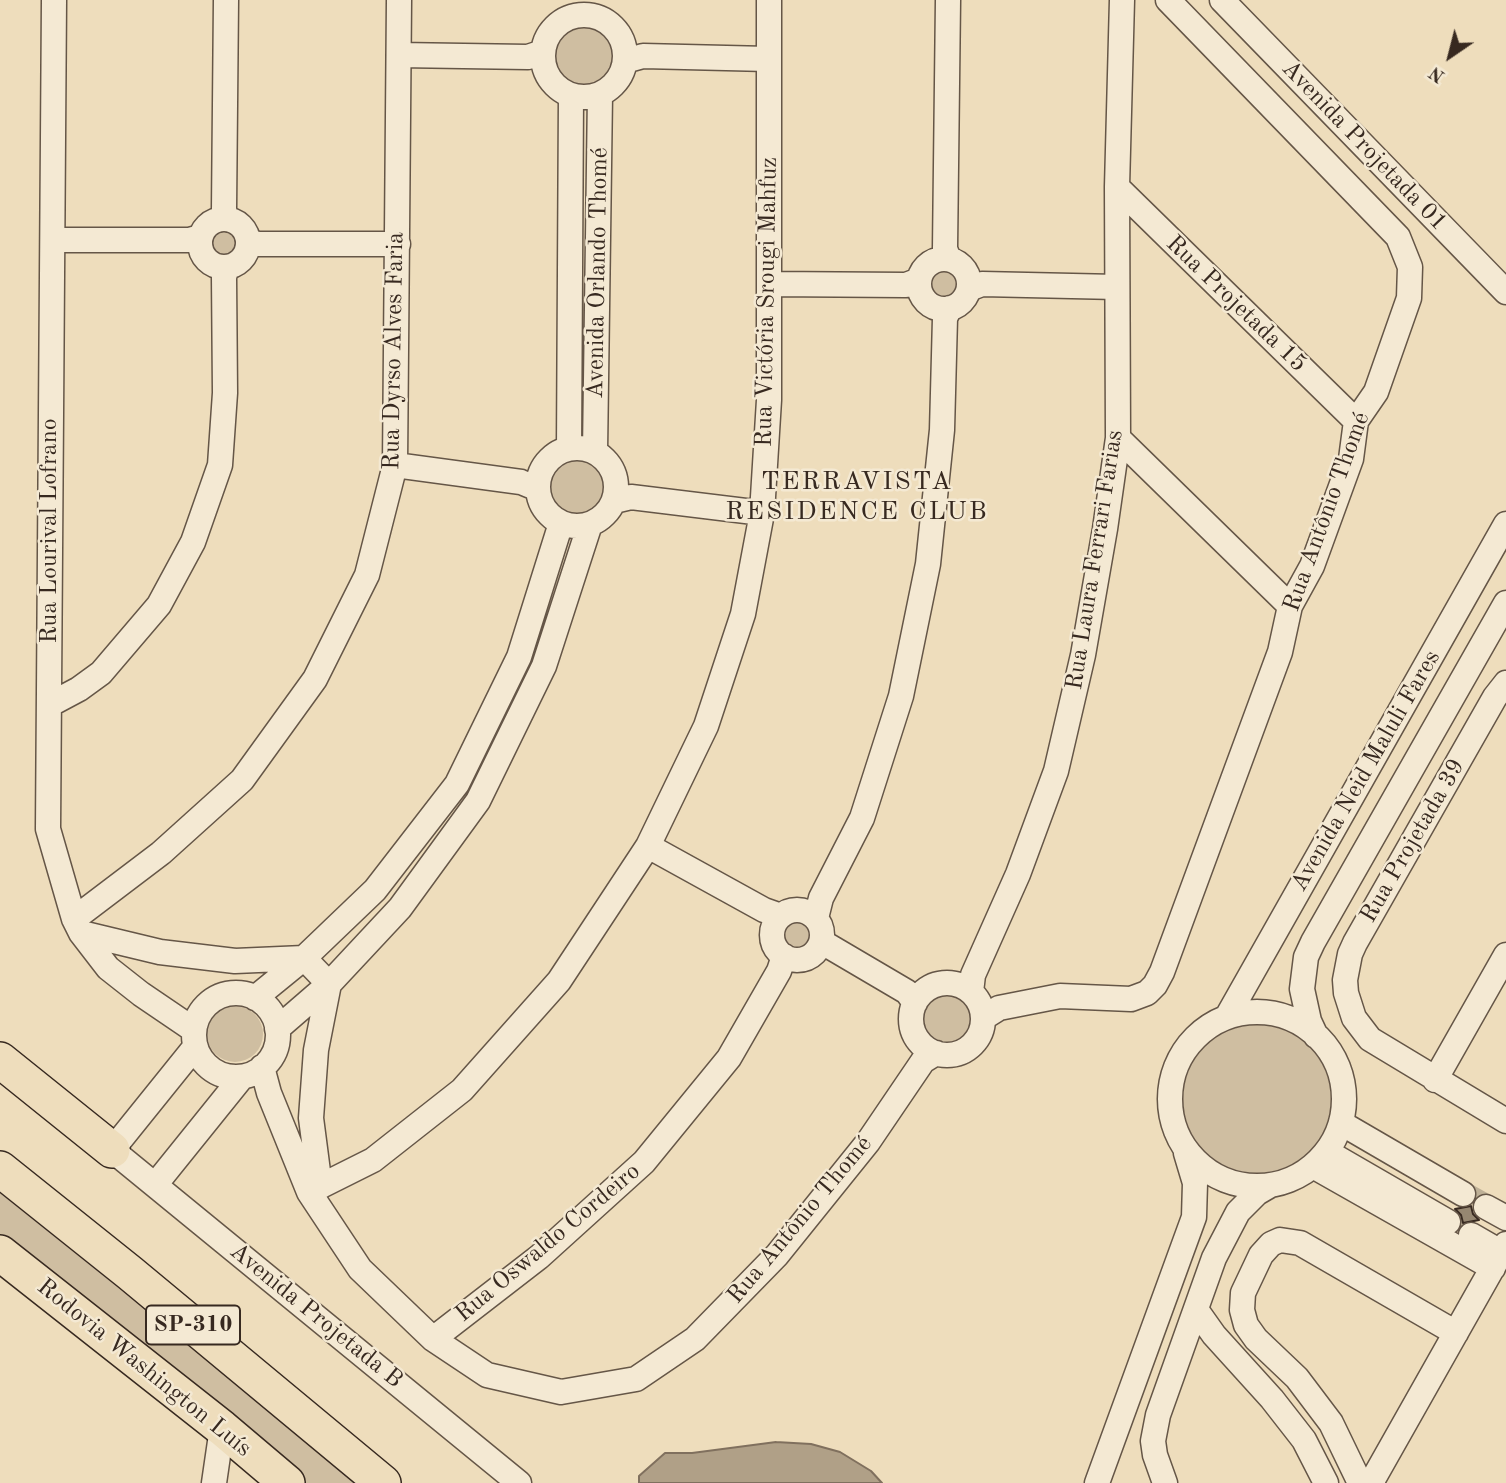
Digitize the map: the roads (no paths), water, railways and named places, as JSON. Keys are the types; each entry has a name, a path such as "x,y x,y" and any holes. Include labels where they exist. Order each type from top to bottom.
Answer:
{"highway":[{"path":"0,1060 112,1150"},
{"name":"SP-310","path":"0,1169 383,1483"},
{"name":"Rodovia Washington Luís","path":"0,1253 222,1428 287,1483"}],"street":[{"name":"Rua Lourival Lofrano","path":"54,0 48,829 77,926 108,968 195,1032"},
{"path":"224,216 226,0"},
{"name":"Rua Dyrso Alves Faria","path":"77,926 242,780 315,679 367,575 395,466 399,0"},
{"name":"Rua Victória Srougi Mahfuz","path":"314,1189 373,1160 461,1090 559,981 648,846 705,726 743,614 762,513 769,400 769,0"},
{"path":"945,256 948,0"},
{"name":"Rua Laura Ferrari Farias","path":"977,997 1056,771 1083,655 1118,438 1117,187 1122,0"},
{"name":"Rua Antônio Thomé","path":"977,997 1131,999 1147,993 1155,985 1280,652 1290,606 1312,566 1351,459 1356,421 1376,392 1409,298 1410,267 1398,237 1168,0"},
{"name":"Avenida Projetada 01","path":"1222,0 1506,292"},
{"path":"538,58 551,31 569,9 581,15 593,16 604,10 631,55"},
{"path":"399,55 538,58"},
{"path":"538,58 554,84 571,95 586,98 600,94 618,81 631,55"},
{"path":"631,55 768,59"},
{"name":"Avenida Orlando Thomé","path":"595,452 600,94"},
{"name":"Avenida Orlando Thomé","path":"569,448 571,95"},
{"name":"Rua Projetada 15","path":"1117,187 1356,421"},
{"path":"196,240 207,225 224,216"},
{"path":"224,216 241,226 251,244"},
{"path":"53,240 196,240"},
{"path":"196,240 205,259 223,270"},
{"path":"251,244 398,244"},
{"path":"223,270 241,261 251,244"},
{"path":"945,256 962,266 973,284"},
{"path":"915,285 926,266 945,256"},
{"path":"49,705 101,673 159,605 193,542 220,465 225,393 223,270"},
{"path":"769,284 915,285"},
{"path":"973,284 1117,286"},
{"path":"945,312 962,301 973,284"},
{"path":"915,285 928,302 945,312"},
{"path":"914,997 825,948 815,909 862,818 901,695 929,564 942,430 945,312"},
{"path":"1118,438 1290,606"},
{"path":"532,483 550,458 569,448 583,448 595,452 611,467 621,495"},
{"path":"395,466 532,483"},
{"path":"532,483 545,509 561,523 576,526 600,519 621,495"},
{"path":"621,495 762,513"},
{"path":"255,999 304,958 375,890 457,785 519,657 561,523"},
{"path":"277,1029 329,984 400,908 478,801 544,666 590,524"},
{"name":"Avenida Neid Maluli Fares","path":"1227,1017 1506,524"},
{"name":"Avenida Neid Maluli Fares","path":"1316,1036 1304,1005 1306,957 1506,603"},
{"path":"1460,684 1489,649 1506,635"},
{"name":"Rua Projetada 39","path":"1436,1080 1370,1039 1354,1018 1345,980 1349,954 1495,697 1506,683"},
{"path":"648,846 773,917"},
{"path":"773,917 789,911 815,909"},
{"path":"773,917 773,942 785,962 806,959 825,948"},
{"path":"77,926 160,952 235,961 304,958 329,984"},
{"path":"1506,955 1436,1080 1506,1121"},
{"name":"Rua Oswaldo Cordeiro","path":"433,1339 539,1257 644,1162 729,1058 785,962"},
{"path":"314,1189 311,1118 316,1050 329,984"},
{"path":"942,984 977,997 979,1037 965,1051 946,1055 928,1054 914,1032 914,997 942,984"},
{"path":"112,1150 195,1032 205,1007 216,998 229,994 242,994 266,1006 277,1029 274,1050 155,1185"},
{"path":"1097,1483 1194,1217 1195,1182 1185,1149 1174,1128 1169,1104 1173,1073 1188,1045 1206,1029 1227,1017 1242,1013 1274,1014 1289,1018 1316,1036 1331,1055 1341,1076 1345,1100 1341,1124 1320,1159 1285,1182 1269,1186 1237,1184 1208,1171 1185,1149"},
{"path":"195,1032 202,1060 213,1071 227,1076 252,1073"},
{"name":"Rua Antônio Thomé","path":"252,1073 269,1093 314,1189 360,1269 433,1339 487,1375 561,1392 636,1379 695,1339 777,1255 868,1142 928,1054"},
{"path":"1341,1124 1464,1194"},
{"name":"Avenida Projetada B","path":"112,1150 519,1483"},
{"path":"1320,1159 1448,1222"},
{"path":"1320,1159 1502,1255"},
{"path":"1165,1483 1155,1455 1154,1428 1214,1258 1238,1212 1269,1186"},
{"path":"1471,1235 1502,1255"},
{"path":"1360,1483 1331,1423 1297,1378 1250,1333 1243,1318 1243,1293 1261,1255 1271,1244 1291,1240 1300,1243 1455,1333"},
{"path":"1371,1483 1502,1255"},
{"path":"1197,1311 1214,1335 1304,1440 1326,1483"},
{"path":"1181,1352 1209,1352 1237,1360"},
{"path":"214,1483 222,1428"}],"district":[{"name":"TERRAVISTA RESIDENCE CLUB","path":"857,497"}]}
